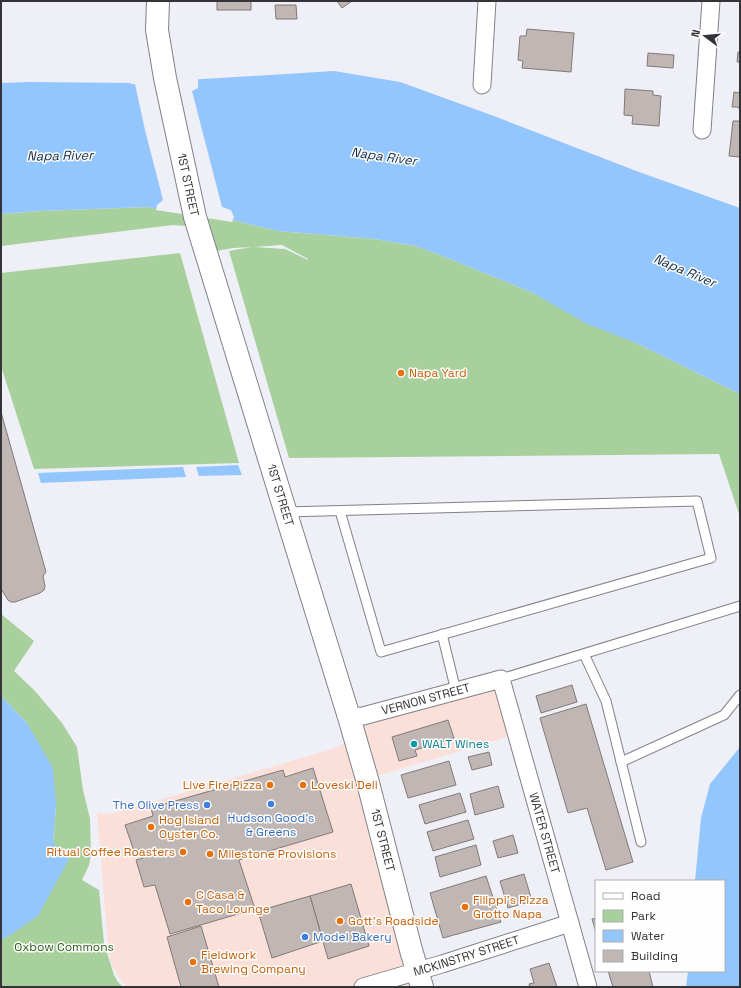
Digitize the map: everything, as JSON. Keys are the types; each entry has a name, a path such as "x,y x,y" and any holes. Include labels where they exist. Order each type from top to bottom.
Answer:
{"main road":[{"name":"1ST STREET","path":"158,1 158,30 165,78 195,217 349,717 369,786 411,950 420,979"}],"street":[{"path":"482,84 487,1"},
{"path":"702,130 712,1"},
{"name":"VERNON STREET","path":"349,717 363,716 501,679"},
{"name":"WATER STREET","path":"501,679 588,987"},
{"name":"MCKINSTRY STREET","path":"363,987 420,979 570,923"}],"lane":[{"path":"285,512 697,501 711,558 381,652 340,511"},
{"path":"501,679 740,606"},
{"path":"442,634 456,691"},
{"path":"584,654 606,701 641,842"},
{"path":"621,762 724,715 740,695"}],"shaded area":[{"path":"501,679 517,734 367,779 422,987 127,987 120,979 111,963 108,945 97,813 111,814 329,750 355,739 349,717"}],"green space":[{"path":"147,207 184,212 195,217 232,220 278,231 375,239 415,246 533,293 578,318 636,343 740,394 740,517 719,454 289,458 229,251 252,247 233,248 206,253 198,227 173,225 1,246 1,214","holes":["282,245 308,259 285,249 254,247"]},
{"path":"180,253 239,463 34,469 1,366 1,273"},
{"name":"Oxbow Commons","path":"1,614 34,641 14,671 35,691 62,723 77,747 83,790 90,819 91,854 89,865 82,880 99,890 104,943 114,975 123,987 1,987 1,940 9,936 53,843 56,805 27,723 1,696"}],"water":[{"name":"Napa River","path":"334,71 400,82 494,116 639,172 740,208 740,394 636,343 587,324 533,293 415,246 375,239 278,231 232,220 147,207 1,214 1,83 138,83"},
{"path":"238,465 242,475 199,476 196,467"},
{"path":"183,467 186,477 41,483 38,473"},
{"path":"1,696 27,723 53,768 56,805 53,843 69,859 38,916 1,940"},
{"path":"740,747 740,987 686,987 688,972 725,972 725,880 695,880 701,818 710,784"}],"pier":[{"path":"198,77 198,88 192,91 222,207 231,210 234,217 232,222 156,210 157,205 163,200 135,84 124,81"}],"building":[{"path":"217,1 251,1 251,10 217,10"},
{"path":"337,1 352,1 342,8"},
{"path":"275,5 296,5 297,19 276,19"},
{"path":"527,29 574,33 571,72 522,68 523,61 518,60 520,36 526,36"},
{"path":"738,52 740,52 740,62 737,62"},
{"path":"648,53 674,55 673,68 647,66"},
{"path":"740,86 740,108 732,107 734,92 739,93"},
{"path":"625,89 653,91 653,95 661,96 659,126 632,124 633,116 624,115"},
{"path":"733,121 740,121 740,157 729,156"},
{"path":"1,412 46,572 43,576 45,586 44,590 40,593 15,602 8,600 1,589"},
{"path":"572,685 577,702 541,713 536,696"},
{"path":"586,704 633,862 606,870 587,808 568,813 540,718"},
{"name":"WALT Wines","path":"448,720 454,738 415,750 417,756 399,761 392,737"},
{"path":"489,752 492,765 472,770 468,757"},
{"path":"449,761 456,785 408,798 401,775"},
{"path":"313,768 333,832 239,860 255,909 170,934 155,885 144,887 136,860 143,858 140,849 134,851 125,825 153,816 151,808 283,770 285,777"},
{"path":"498,786 504,807 475,815 470,794"},
{"path":"460,793 466,812 425,824 419,805"},
{"path":"468,820 474,839 433,851 427,832"},
{"path":"513,835 518,853 498,858 493,841"},
{"path":"476,845 481,865 440,877 435,857"},
{"path":"524,874 532,901 508,908 500,881"},
{"path":"486,876 501,922 443,938 430,893"},
{"path":"351,884 369,946 328,959 310,896"},
{"path":"310,896 323,941 272,958 258,911"},
{"path":"595,918 595,929 592,919"},
{"name":"Fieldwork Brewing Company","path":"201,926 219,987 181,987 167,937"},
{"path":"549,963 557,987 530,987 529,984 534,983 530,969"},
{"path":"608,972 649,972 653,987 613,987"}],"place":[{"name":"Napa Yard","path":"401,373"},
{"name":"WALT Wines","path":"414,744"},
{"name":"Live Fire Pizza","path":"270,785"},
{"name":"Loveski Deli","path":"303,785"},
{"name":"Hudson Good's & Greens","path":"271,804"},
{"name":"The Olive Press","path":"207,805"},
{"name":"Hog Island Oyster Co.","path":"151,827"},
{"name":"Ritual Coffee Roasters","path":"183,852"},
{"name":"Milestone Provisions","path":"210,854"},
{"name":"C Casa & Taco Lounge","path":"188,902"},
{"name":"Filippi's Pizza Grotto Napa","path":"465,907"},
{"name":"Gott's Roadside","path":"340,921"},
{"name":"Model Bakery","path":"305,937"},
{"name":"Fieldwork Brewing Company","path":"193,962"}]}
